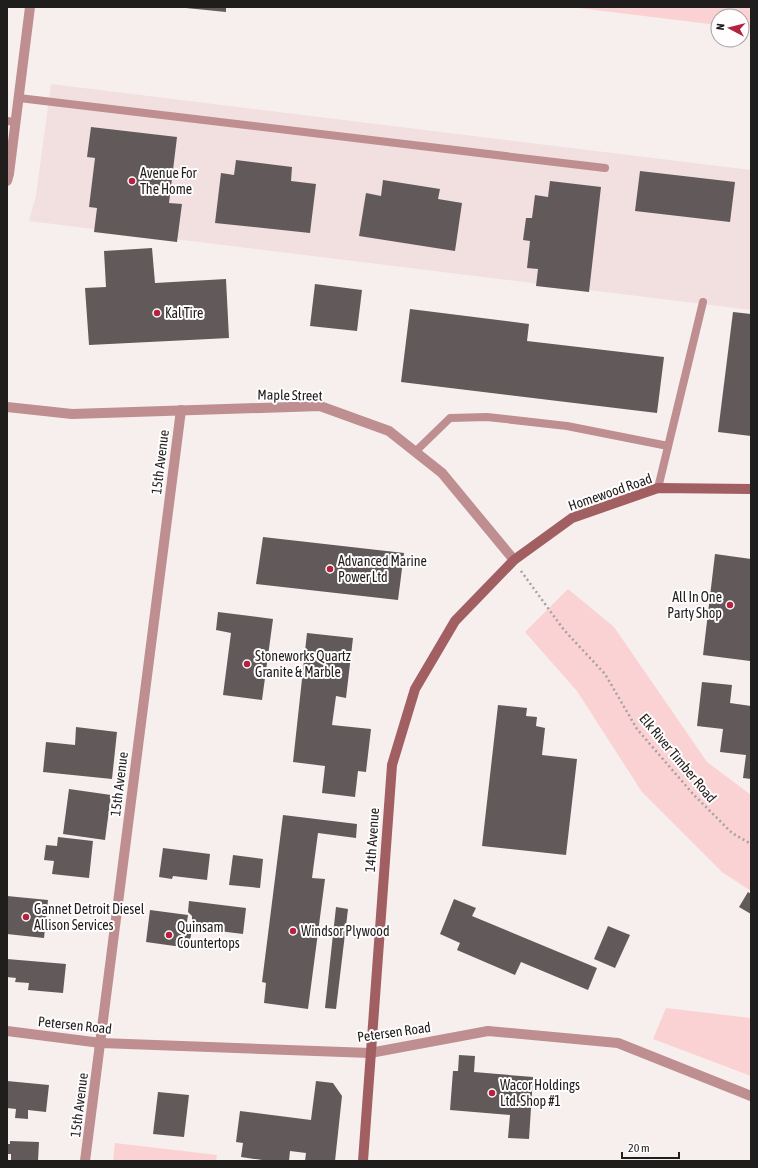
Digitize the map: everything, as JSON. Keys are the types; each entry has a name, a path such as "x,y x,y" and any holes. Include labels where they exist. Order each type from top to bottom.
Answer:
{"main road":[{"name":"Homewood Road","path":"514,560 572,518 658,488 751,489"},
{"name":"14th Avenue","path":"363,1161 392,765 415,689 451,627 514,560"}],"street":[{"path":"7,181 9,174 11,122 19,98 30,7"},
{"name":"Maple Street","path":"7,407 72,414 320,406 388,431 442,473 514,560"},
{"name":"15th Avenue","path":"86,1161 181,410"},
{"name":"Petersen Road","path":"7,1031 101,1043 370,1053 488,1031 618,1043 751,1096"}],"lane":[{"path":"19,98 605,168"},
{"path":"658,488 703,302"},
{"path":"415,452 450,418 487,417 567,426 668,446"}],"path":[{"name":"Elk River Timber Road","path":"514,560 564,630 605,674 637,729 693,794 732,832 751,844"}],"shaded area":[{"path":"570,7 751,7 751,29 750,8 710,8 710,24"},
{"path":"51,84 751,170 751,310 29,221 36,196"},
{"path":"568,589 614,627 707,762 751,795 751,891 722,872 642,792 577,691 525,632"},
{"path":"666,1008 751,1018 751,1076 653,1039"},
{"path":"115,1143 217,1155 216,1161 113,1161"}],"building":[{"path":"226,7 226,12 186,8"},
{"name":"Avenue For The Home","path":"91,127 177,137 169,203 182,204 177,242 94,232 97,208 89,207 95,158 87,157"},
{"path":"236,160 292,167 291,181 316,184 310,233 215,223 221,173 234,175"},
{"path":"640,171 735,182 730,222 635,211"},
{"path":"383,180 440,189 438,199 462,203 455,251 359,236 366,193 381,196"},
{"path":"550,181 601,187 589,292 536,286 538,269 527,268 530,241 523,240 526,218 532,218 535,195 548,197"},
{"name":"Kal Tire","path":"152,248 155,283 226,279 229,338 89,345 85,288 106,287 104,251"},
{"path":"315,284 362,290 357,331 310,326"},
{"path":"410,309 529,324 527,341 664,357 657,413 401,382"},
{"path":"733,312 751,314 751,436 718,432"},
{"name":"Advanced Marine Power Ltd","path":"263,537 404,553 398,600 256,584"},
{"name":"All In One Party Shop","path":"715,554 751,559 750,661 703,655"},
{"name":"Stoneworks Quartz Granite & Marble","path":"218,612 273,619 262,700 223,695 231,633 216,630"},
{"path":"307,633 353,638 346,698 336,696 332,725 371,729 366,772 358,771 355,797 322,793 325,766 293,762"},
{"path":"702,682 732,685 730,703 751,706 751,779 743,778 746,755 720,752 723,729 697,726"},
{"path":"498,705 527,708 526,716 537,717 536,726 545,728 542,755 577,759 566,855 482,846"},
{"path":"76,727 117,732 112,779 43,772 46,742 75,745"},
{"path":"69,789 111,795 105,840 63,834"},
{"name":"Windsor Plywood","path":"283,815 357,824 356,838 318,833 312,878 325,879 308,1009 264,1003 266,983 262,982"},
{"path":"58,837 93,841 89,878 52,874 54,861 44,860 46,845 57,846"},
{"path":"163,848 210,854 207,880 173,876 172,879 159,877"},
{"path":"233,855 263,859 260,888 229,885"},
{"path":"748,892 751,894 751,914 739,907"},
{"name":"Gannet Detroit Diesel Allison Services","path":"7,896 48,900 44,938 7,934"},
{"path":"454,899 476,908 472,916 597,968 588,990 521,962 515,975 457,950 460,943 440,934"},
{"path":"189,901 246,908 243,934 195,928 192,923 192,916 188,912"},
{"path":"336,907 348,909 336,1009 325,1008"},
{"name":"Quinsam Countertops","path":"150,910 188,915 186,928 192,928 189,948 146,942"},
{"path":"608,926 630,935 615,968 594,959"},
{"path":"7,959 66,964 63,993 28,990 29,983 15,982 16,978 7,977"},
{"name":"Wacor Holdings Ltd. Shop #1","path":"459,1055 475,1056 474,1072 533,1077 529,1139 508,1138 510,1115 450,1110 453,1071 458,1071"},
{"path":"7,1081 49,1085 46,1112 28,1110 28,1119 15,1118 16,1109 7,1108"},
{"path":"316,1081 333,1083 342,1096 335,1161 305,1161 306,1153 290,1151 289,1161 269,1161 241,1157 243,1143 236,1142 240,1111 311,1120"},
{"path":"158,1092 189,1095 184,1137 153,1134"},
{"path":"10,1141 39,1142 38,1161 11,1161 11,1154 7,1154 7,1144 10,1144"}],"place":[{"name":"Avenue For The Home","path":"132,181"},
{"name":"Kal Tire","path":"157,313"},
{"name":"Advanced Marine Power Ltd","path":"330,569"},
{"name":"All In One Party Shop","path":"730,605"},
{"name":"Stoneworks Quartz Granite & Marble","path":"247,664"},
{"name":"Gannet Detroit Diesel Allison Services","path":"26,917"},
{"name":"Windsor Plywood","path":"293,931"},
{"name":"Quinsam Countertops","path":"169,935"},
{"name":"Wacor Holdings Ltd. Shop #1","path":"492,1093"}]}
